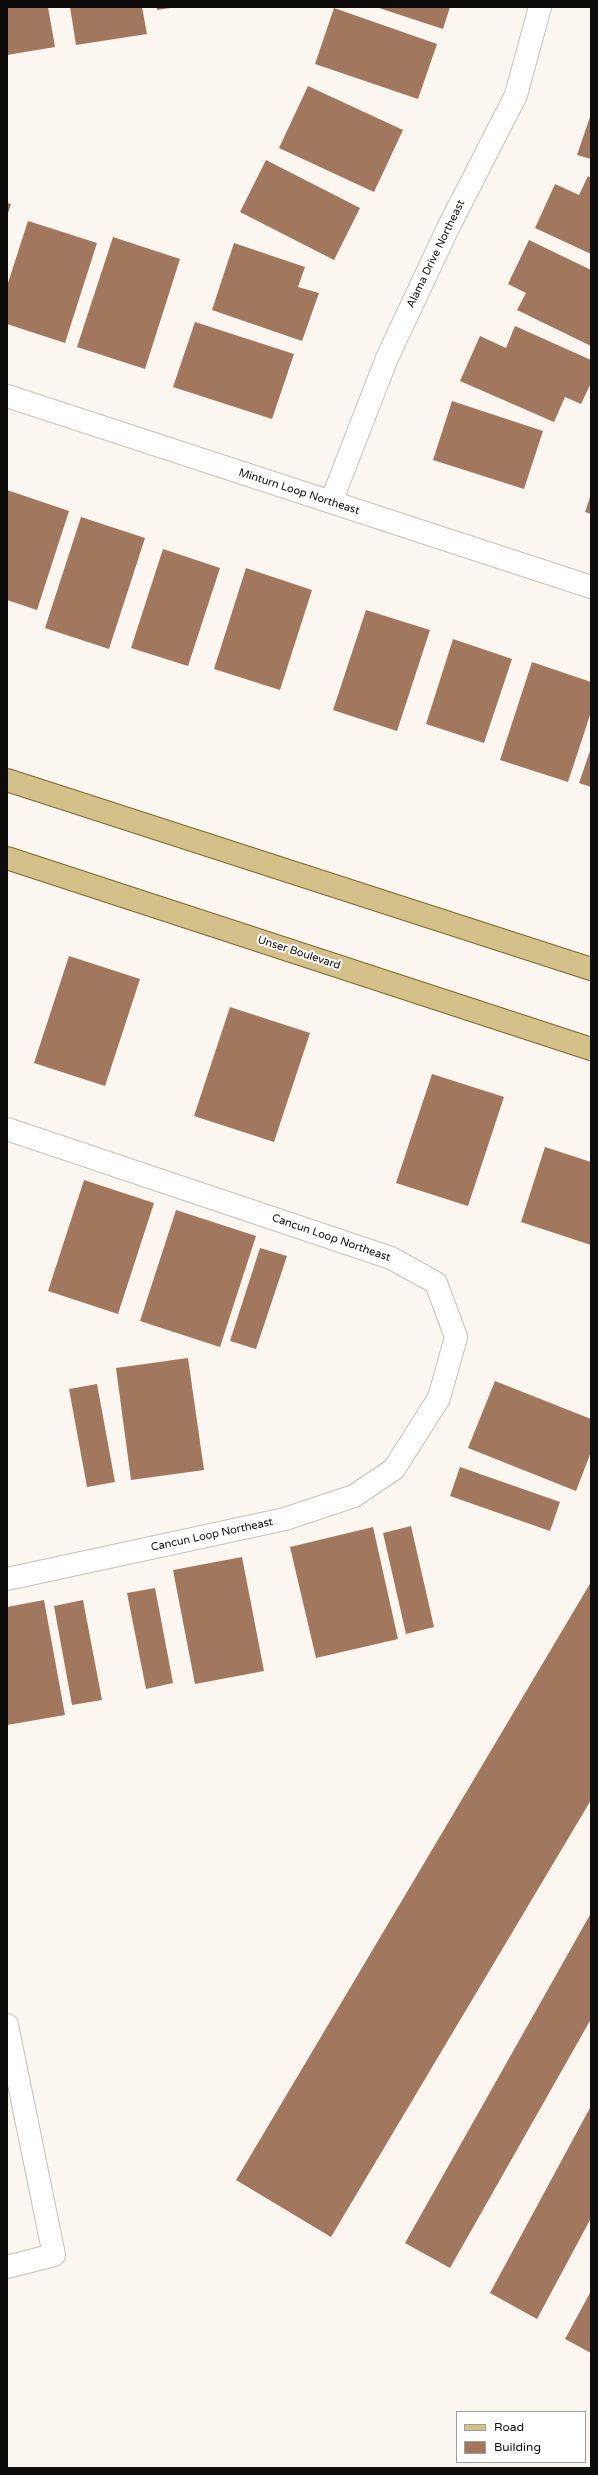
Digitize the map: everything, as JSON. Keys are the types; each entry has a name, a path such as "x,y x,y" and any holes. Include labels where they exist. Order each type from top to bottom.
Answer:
{"main road":[{"path":"7,780 591,969"},
{"name":"Unser Boulevard","path":"7,858 591,1049"}],"street":[{"name":"Alama Drive Northeast","path":"331,502 387,358 448,228 516,95 540,7"},
{"name":"Minturn Loop Northeast","path":"7,396 591,587"},
{"name":"Cancun Loop Northeast","path":"7,1129 391,1258 436,1283 456,1337 439,1398 394,1469 354,1496 285,1519 7,1579"},
{"path":"7,2025 54,2255 7,2267"}],"building":[{"path":"7,7 48,7 55,47 7,55"},
{"path":"70,7 142,7 147,34 76,45"},
{"path":"157,7 170,7 170,8 157,10"},
{"path":"376,7 450,7 443,29"},
{"path":"334,8 437,44 418,99 315,64"},
{"path":"308,86 403,130 374,192 279,148"},
{"path":"591,114 591,159 577,155"},
{"path":"266,160 360,208 334,260 240,212"},
{"path":"588,176 591,178 591,254 535,228 555,184 579,195"},
{"path":"7,203 11,204 7,216"},
{"path":"28,221 97,243 65,343 7,324 7,286"},
{"path":"113,237 180,259 145,369 77,347"},
{"path":"529,240 591,270 591,346 517,310 526,293 508,284"},
{"path":"234,243 305,267 298,287 319,293 302,341 212,310"},
{"path":"195,322 294,354 272,419 173,387"},
{"path":"515,326 591,360 591,383 581,404 565,397 554,422 460,381 480,336 506,348"},
{"path":"452,401 543,431 524,489 433,460"},
{"path":"7,490 69,511 37,610 7,600"},
{"path":"591,494 591,514 585,512"},
{"path":"81,517 145,538 109,649 45,628"},
{"path":"163,549 220,568 188,666 131,648"},
{"path":"246,568 312,590 280,690 214,669"},
{"path":"366,610 430,630 397,731 333,710"},
{"path":"453,639 512,659 484,743 426,724"},
{"path":"532,662 591,682 591,712 568,782 500,760"},
{"path":"591,748 591,787 579,783"},
{"path":"69,956 140,979 105,1086 34,1063"},
{"path":"230,1007 310,1033 274,1142 194,1116"},
{"path":"432,1074 504,1097 468,1206 396,1183"},
{"path":"545,1147 591,1162 591,1245 521,1222"},
{"path":"84,1180 154,1203 118,1314 48,1291"},
{"path":"176,1210 256,1236 220,1347 140,1321"},
{"path":"260,1248 287,1256 256,1349 230,1341"},
{"path":"188,1358 204,1470 131,1480 116,1368"},
{"path":"495,1381 591,1419 591,1452 576,1491 468,1448"},
{"path":"97,1384 115,1482 87,1487 69,1389"},
{"path":"460,1467 560,1502 550,1531 450,1496"},
{"path":"411,1526 434,1627 406,1634 383,1533"},
{"path":"373,1527 398,1639 316,1658 290,1547"},
{"path":"242,1557 264,1671 195,1684 173,1570"},
{"path":"591,1582 591,1800 331,2237 236,2180"},
{"path":"155,1588 173,1683 146,1689 127,1593"},
{"path":"44,1600 65,1715 7,1725 7,1607"},
{"path":"83,1600 102,1700 72,1705 54,1606"},
{"path":"591,1913 591,2019 450,2268 405,2243"},
{"path":"591,2106 591,2218 537,2319 490,2293"},
{"path":"591,2291 591,2353 565,2339"}]}
